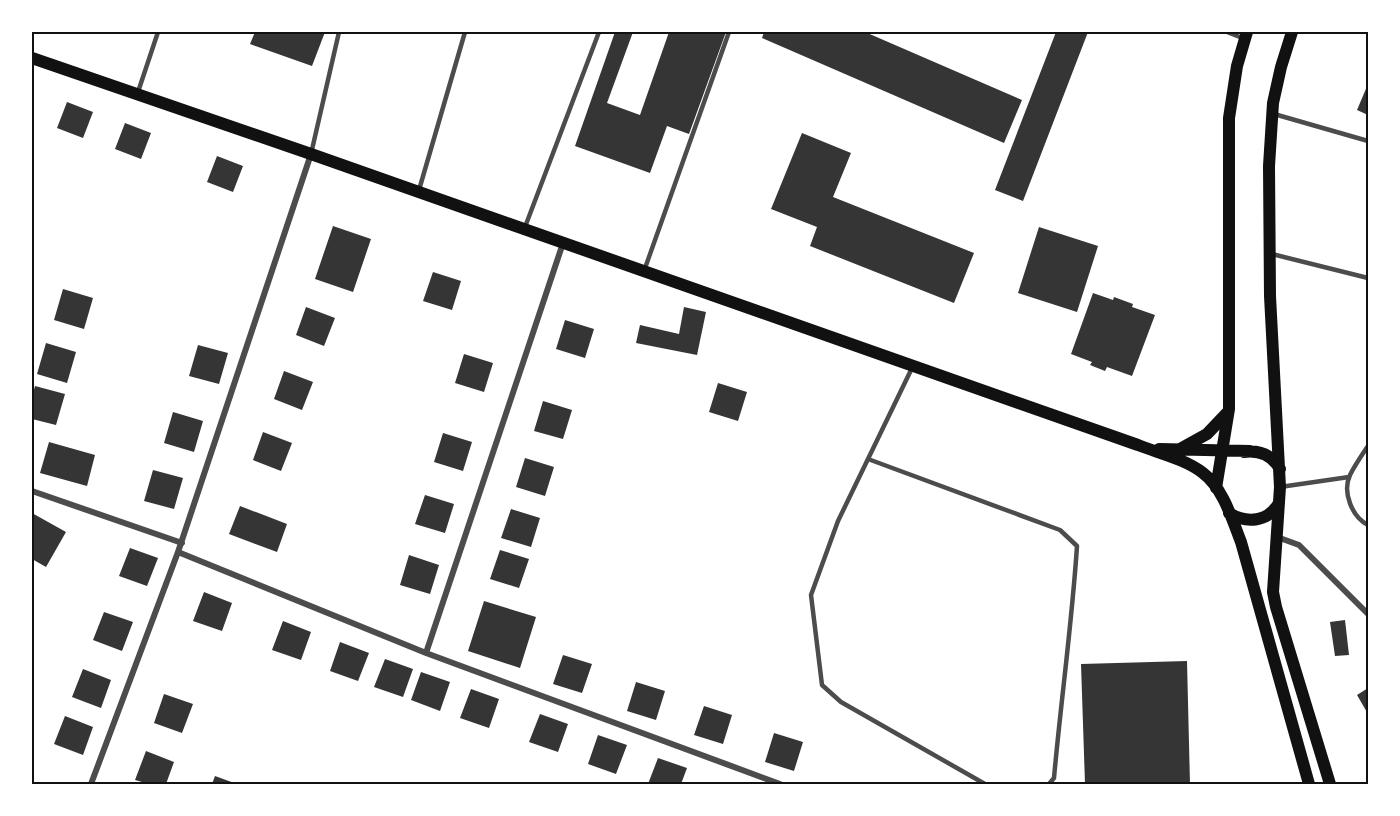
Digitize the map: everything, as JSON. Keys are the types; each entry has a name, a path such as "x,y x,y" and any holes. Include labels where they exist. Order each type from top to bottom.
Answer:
{"main road":[{"path":"1292,32 1281,67 1272,113 1269,166 1269,253 1280,470 1280,503 1273,579 1276,607 1330,784"},
{"path":"1246,35 1233,84 1229,118 1229,409 1217,481 1244,553 1309,784"},
{"path":"32,58 1138,445 1200,471 1217,481"},
{"path":"1174,450 1202,438 1218,425 1229,409"},
{"path":"1138,445 1155,449 1250,451 1266,454 1275,461 1280,470"},
{"path":"1217,481 1229,459 1239,453 1250,451"},
{"path":"1229,513 1240,519 1257,519 1271,513 1280,503"}],"street":[{"path":"91,784 182,543 311,154"},
{"path":"426,653 563,243"},
{"path":"32,491 182,543"},
{"path":"1276,537 1299,545 1368,614"},
{"path":"178,552 426,653 780,784"}],"lane":[{"path":"137,94 158,32"},
{"path":"311,154 339,32"},
{"path":"418,192 465,32"},
{"path":"524,229 599,32"},
{"path":"644,271 729,32"},
{"path":"1227,32 1246,35"},
{"path":"1272,113 1368,141"},
{"path":"1269,253 1368,278"},
{"path":"913,366 838,521 811,595 822,686 841,702 985,784"},
{"path":"1368,446 1349,477 1348,492 1351,508 1368,525"},
{"path":"868,459 1060,530 1077,546 1054,778 1049,784"},
{"path":"1280,487 1349,477"}],"building":[{"path":"255,32 325,32 312,66 250,44"},
{"path":"615,32 633,32 607,103 640,115 669,32 726,32 689,134 667,126 650,173 575,146"},
{"path":"764,32 865,32 1022,100 1004,143 762,38"},
{"path":"1056,32 1088,32 1023,201 995,190"},
{"path":"1368,84 1368,115 1357,110"},
{"path":"67,102 93,112 83,138 57,128"},
{"path":"125,123 151,133 141,159 115,149"},
{"path":"802,133 851,153 833,197 974,253 954,303 810,246 817,227 771,209"},
{"path":"217,156 243,166 233,192 207,182"},
{"path":"333,226 371,239 353,292 315,279"},
{"path":"1039,227 1098,246 1077,312 1018,293"},
{"path":"433,272 461,281 452,310 423,301"},
{"path":"63,289 93,298 84,329 54,320"},
{"path":"1093,293 1113,300 1114,297 1133,304 1132,307 1155,315 1132,376 1107,367 1105,371 1090,365 1092,362 1071,354"},
{"path":"306,307 335,318 324,346 296,335"},
{"path":"684,307 706,312 697,355 636,343 640,325 679,334"},
{"path":"565,320 594,329 585,358 556,349"},
{"path":"46,343 76,352 67,383 37,374"},
{"path":"198,345 228,353 219,384 189,376"},
{"path":"464,354 493,363 484,392 455,383"},
{"path":"284,371 313,382 302,410 274,399"},
{"path":"718,383 747,392 738,421 709,412"},
{"path":"35,386 65,394 56,425 32,419 32,397"},
{"path":"543,401 572,410 563,439 534,431"},
{"path":"173,412 203,421 194,452 164,443"},
{"path":"263,432 292,443 281,471 253,460"},
{"path":"443,433 472,442 463,471 434,462"},
{"path":"49,442 95,455 87,486 40,473"},
{"path":"525,458 554,467 545,496 516,487"},
{"path":"153,470 183,478 174,509 144,501"},
{"path":"425,495 454,504 445,533 415,524"},
{"path":"240,506 287,524 277,552 229,534"},
{"path":"511,509 540,518 531,547 501,538"},
{"path":"32,513 66,532 46,567 32,559"},
{"path":"130,548 158,558 147,586 119,576"},
{"path":"500,550 529,559 519,588 490,579"},
{"path":"409,555 439,565 430,594 400,585"},
{"path":"204,592 232,603 222,631 193,621"},
{"path":"484,601 536,617 520,668 468,651"},
{"path":"104,612 133,622 122,651 93,640"},
{"path":"1345,620 1349,655 1335,656 1330,622"},
{"path":"283,621 311,632 301,660 272,650"},
{"path":"340,642 369,653 358,681 330,671"},
{"path":"563,655 592,664 582,693 553,684"},
{"path":"385,659 413,669 403,697 374,687"},
{"path":"1187,661 1190,784 1085,784 1081,664"},
{"path":"83,669 111,680 101,708 72,697"},
{"path":"421,672 450,682 440,711 411,700"},
{"path":"636,682 665,691 656,720 627,711"},
{"path":"1368,688 1368,714 1357,695"},
{"path":"471,689 499,699 489,728 460,718"},
{"path":"164,694 193,704 182,733 154,723"},
{"path":"704,706 732,715 723,744 694,735"},
{"path":"540,714 568,724 558,752 529,742"},
{"path":"65,716 93,727 83,755 54,744"},
{"path":"774,733 803,742 794,771 765,762"},
{"path":"598,735 627,745 616,774 588,764"},
{"path":"146,751 174,762 166,784 149,784 135,780"},
{"path":"658,758 687,768 681,784 648,784"},
{"path":"215,776 237,784 212,784"}]}
